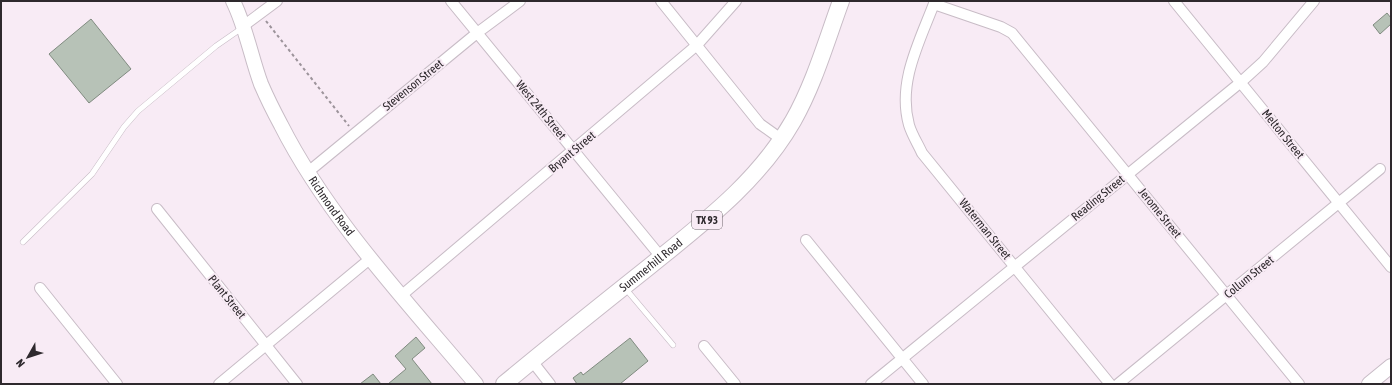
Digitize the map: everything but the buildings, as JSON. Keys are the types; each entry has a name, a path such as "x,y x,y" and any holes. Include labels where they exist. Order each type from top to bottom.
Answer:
{"main road":[{"name":"Summerhill Road","path":"504,384 661,257 736,194 760,169 781,139 807,92 841,1"}],"street":[{"name":"Richmond Road","path":"233,1 262,85 281,126 308,172 334,211 371,258 476,384"},
{"path":"242,27 277,1"},
{"name":"West 24th Street","path":"451,1 661,257"},
{"name":"Stevenson Street","path":"308,172 477,33 520,1"},
{"path":"660,1 760,124 781,139"},
{"name":"Bryant Street","path":"402,295 574,151 697,45 736,1"},
{"name":"Melton Street","path":"1174,1 1391,267"},
{"name":"Reading Street","path":"871,384 1241,82 1263,62 1314,1"},
{"name":"Waterman Street","path":"934,2 908,75 905,94 909,126 922,153 1016,266 1110,384"},
{"name":"Jerome Street","path":"934,2 1001,27 1012,33 1299,384"},
{"name":"Collum Street","path":"1118,384 1380,169"},
{"name":"Plant Street","path":"157,209 297,384"},
{"path":"806,240 923,384"},
{"path":"219,384 371,258"},
{"path":"40,288 117,384"},
{"path":"704,346 735,384"},
{"path":"532,361 550,384"},
{"path":"1369,384 1391,366"}],"lane":[{"path":"24,242 92,174 124,127 138,111 216,46 242,27"},
{"path":"624,287 673,345"}],"path":[{"path":"261,14 355,133"}]}
